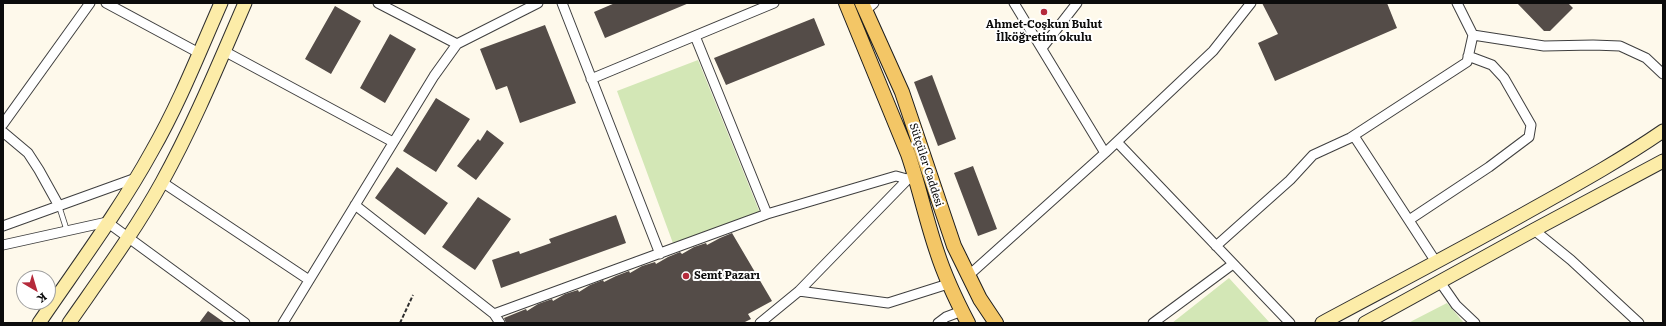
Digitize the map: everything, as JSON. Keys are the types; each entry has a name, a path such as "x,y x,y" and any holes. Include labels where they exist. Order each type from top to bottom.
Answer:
{"main road":[{"path":"39,323 136,178 169,119 221,3"},
{"path":"69,323 128,236 162,182 183,142 245,3"},
{"name":"Sütçüler Caddesi","path":"846,3 886,99 948,284 965,317"},
{"name":"Sütçüler Caddesi","path":"867,5 902,92 954,246 980,299 996,323"},
{"path":"1322,323 1564,191 1638,148 1663,131"},
{"path":"1365,323 1663,161"}],"street":[{"path":"3,124 90,3"},
{"path":"106,3 199,53"},
{"path":"378,3 457,44"},
{"path":"283,323 434,76 457,44 538,3"},
{"path":"562,3 660,254"},
{"path":"591,79 774,3"},
{"path":"1014,3 1105,153"},
{"path":"1042,48 1077,3"},
{"path":"968,276 1117,142 1213,51 1251,3"},
{"path":"1216,246 1290,180 1313,155 1354,136 1467,62 1473,35 1457,3"},
{"path":"1473,35 1544,46 1620,46 1646,58 1663,74"},
{"path":"695,36 767,214"},
{"path":"224,50 393,142"},
{"path":"1409,220 1489,167 1528,136 1531,125 1504,78 1492,65 1468,56"},
{"path":"3,132 28,153 59,206"},
{"path":"1354,136 1436,262"},
{"path":"1117,142 1290,323"},
{"path":"494,314 767,214 896,176 911,177"},
{"path":"760,323 799,291 911,177"},
{"path":"3,226 136,178"},
{"path":"162,182 309,280"},
{"path":"355,205 494,314 500,323"},
{"path":"3,245 107,222 245,323"},
{"path":"1534,230 1571,260 1639,323"},
{"path":"1153,323 1233,264"},
{"path":"1440,282 1456,305 1475,323"},
{"path":"799,291 888,303 948,284"},
{"path":"938,323 946,317 965,317"}],"lane":[{"path":"59,206 67,231"}],"path":[{"path":"400,323 413,295"}],"green space":[{"path":"698,60 760,213 674,246 617,91"},
{"path":"1229,278 1270,323 1172,323"},
{"path":"1447,303 1464,323 1409,323 1412,321"}],"building":[{"path":"615,3 689,3 605,38 594,12"},
{"path":"1262,3 1387,3 1397,28 1275,81 1258,43 1278,34"},
{"path":"1517,3 1568,3 1573,8 1550,31 1544,31"},
{"path":"335,6 361,21 331,74 305,59"},
{"path":"814,18 825,45 726,85 714,58"},
{"path":"545,25 576,103 520,123 507,86 496,90 480,49"},
{"path":"390,34 416,49 385,103 360,88"},
{"path":"932,75 956,139 938,146 914,82"},
{"path":"436,98 470,119 436,172 403,151"},
{"path":"487,130 504,143 476,180 457,166 478,139 480,141"},
{"path":"973,166 997,229 978,236 954,173"},
{"path":"397,167 448,203 425,235 375,198"},
{"path":"478,197 511,219 475,270 442,247"},
{"path":"616,215 626,243 501,288 492,260 519,251 520,254 551,243 549,239"},
{"name":"Semt Pazarı","path":"732,233 772,301 748,314 751,319 743,323 506,323 504,318 526,309 527,311 538,304 552,299 553,301 565,294 578,290 579,292 590,285 603,280 604,282 629,271 630,273 642,266 655,262 656,264 680,252 682,254 694,247 706,243 707,245"},
{"path":"208,311 225,323 199,323"}],"place":[{"name":"Ahmet-Coşkun Bulut İlköğretim okulu","path":"1044,12"},
{"name":"Semt Pazarı","path":"686,276"}]}
